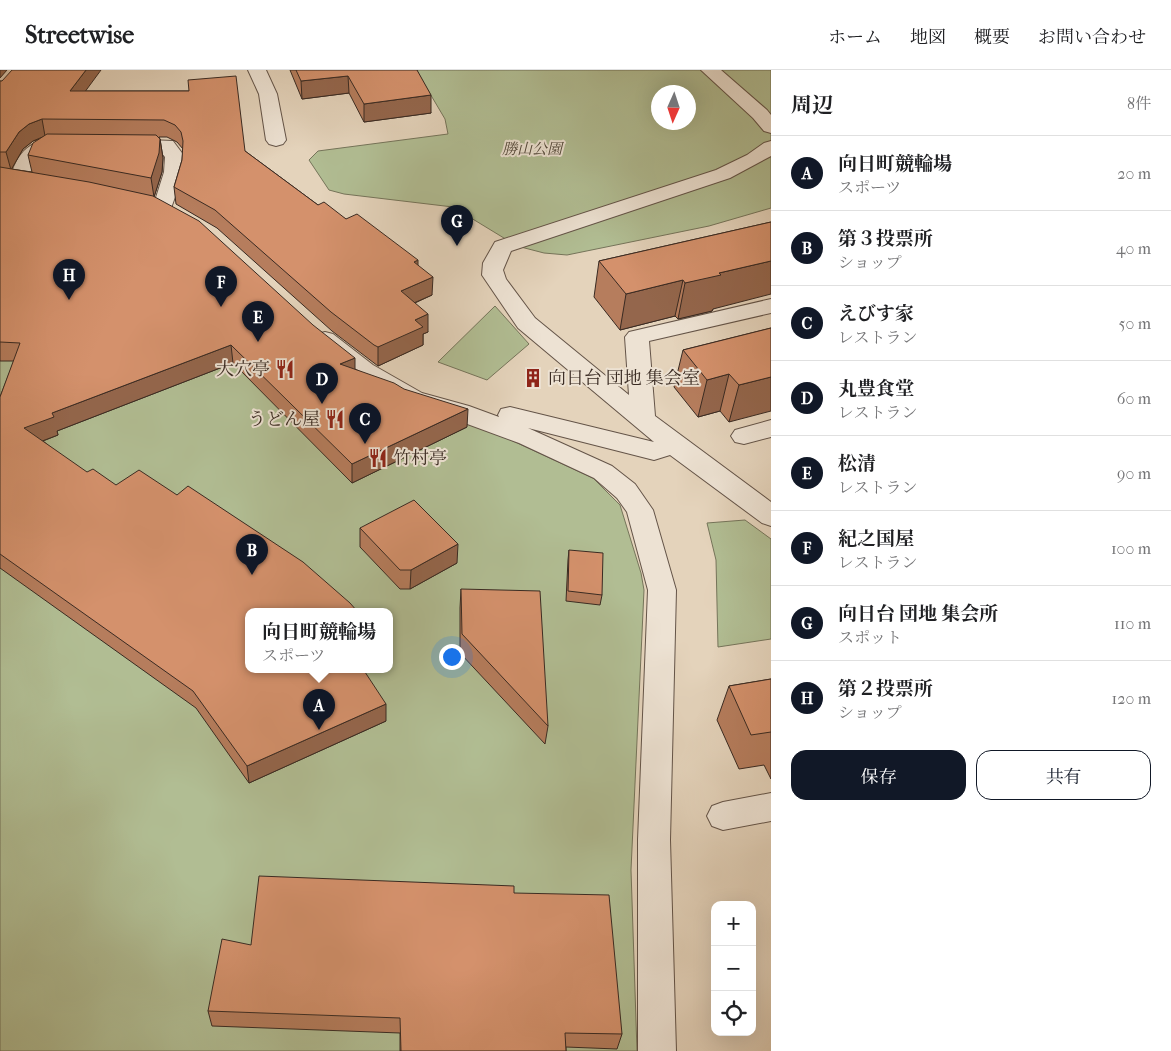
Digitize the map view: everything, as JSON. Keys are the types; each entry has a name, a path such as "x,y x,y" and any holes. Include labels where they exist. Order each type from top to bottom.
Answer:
{"street":[{"path":"257,70 268,94 276,140"},
{"path":"710,70 760,114 771,127"},
{"path":"46,184 9,178 25,158 46,144 166,145 175,157 174,172 163,207"},
{"path":"765,506 673,444 526,323 512,301 493,278 492,264 503,247 723,174 754,159 771,147"},
{"path":"137,201 163,207 186,220"},
{"path":"644,420 637,338 771,306"},
{"path":"310,325 364,370 413,399 460,412 528,437 603,472 626,491 640,510 662,590 654,840 657,1051"},
{"path":"460,412 508,414 654,451 673,444"},
{"path":"744,436 771,428"},
{"path":"723,816 771,807"}],"green space":[{"name":"勝山公園","path":"416,70 771,70 771,208 709,226 567,255 544,253 517,246 453,207 344,194 329,190 309,160 318,151 448,134 445,119"},
{"path":"0,182 325,354 593,478 620,505 641,573 644,590 631,870 637,1051 0,1051"},
{"path":"495,306 529,344 487,380 438,362"},
{"path":"745,520 771,539 771,639 718,647 716,560 707,523"}],"building":[{"path":"12,70 86,70 70,91 189,91 188,80 236,76 245,151 318,205 324,202 346,219 357,214 418,260 414,262 433,277 401,291 428,314 415,320 423,327 378,347 374,345 331,312 215,210 174,187 182,160 183,141 181,132 175,125 164,120 42,119 29,124 19,132 6,152 0,152 0,81"},
{"path":"296,70 417,70 431,95 364,104 348,76 301,81"},
{"path":"47,134 156,135 160,139 159,153 151,178 28,155 33,143"},
{"path":"0,167 89,182 153,196 199,221 313,325 355,358 340,364 394,383 404,389 468,409 352,464 231,345 52,413 54,417 24,428 87,472 93,469 116,485 139,470 177,495 188,486 303,562 354,608 245,608 245,673 366,673 386,704 247,766 193,691 0,554 0,397 20,343 0,342"},
{"path":"771,222 771,261 719,273 721,275 685,283 683,280 626,294 599,261"},
{"path":"771,328 771,377 739,385 729,374 707,380 683,350"},
{"path":"414,500 458,544 411,570 400,570 360,528"},
{"path":"569,550 603,553 602,595 568,591"},
{"path":"461,589 540,591 548,726 462,634"},
{"path":"771,679 771,732 751,735 729,686"},
{"path":"259,876 514,886 514,893 609,895 622,1034 565,1033 566,1051 401,1051 400,1018 208,1011 222,939 251,945"}],"place":[{"name":"向日台 団地 集会所","path":"457,246"},
{"name":"第２投票所","path":"69,300"},
{"name":"紀之国屋","path":"221,307"},
{"name":"松清","path":"258,342"},
{"name":"大穴亭","path":"285,369"},
{"name":"向日台 団地 集会室","path":"533,378"},
{"name":"丸豊食堂","path":"322,404"},
{"name":"うどん屋","path":"335,419"},
{"name":"えびす家","path":"365,444"},
{"name":"竹村亭","path":"378,458"},
{"name":"第３投票所","path":"252,575"},
{"name":"向日町競輪場","path":"319,730"}]}
